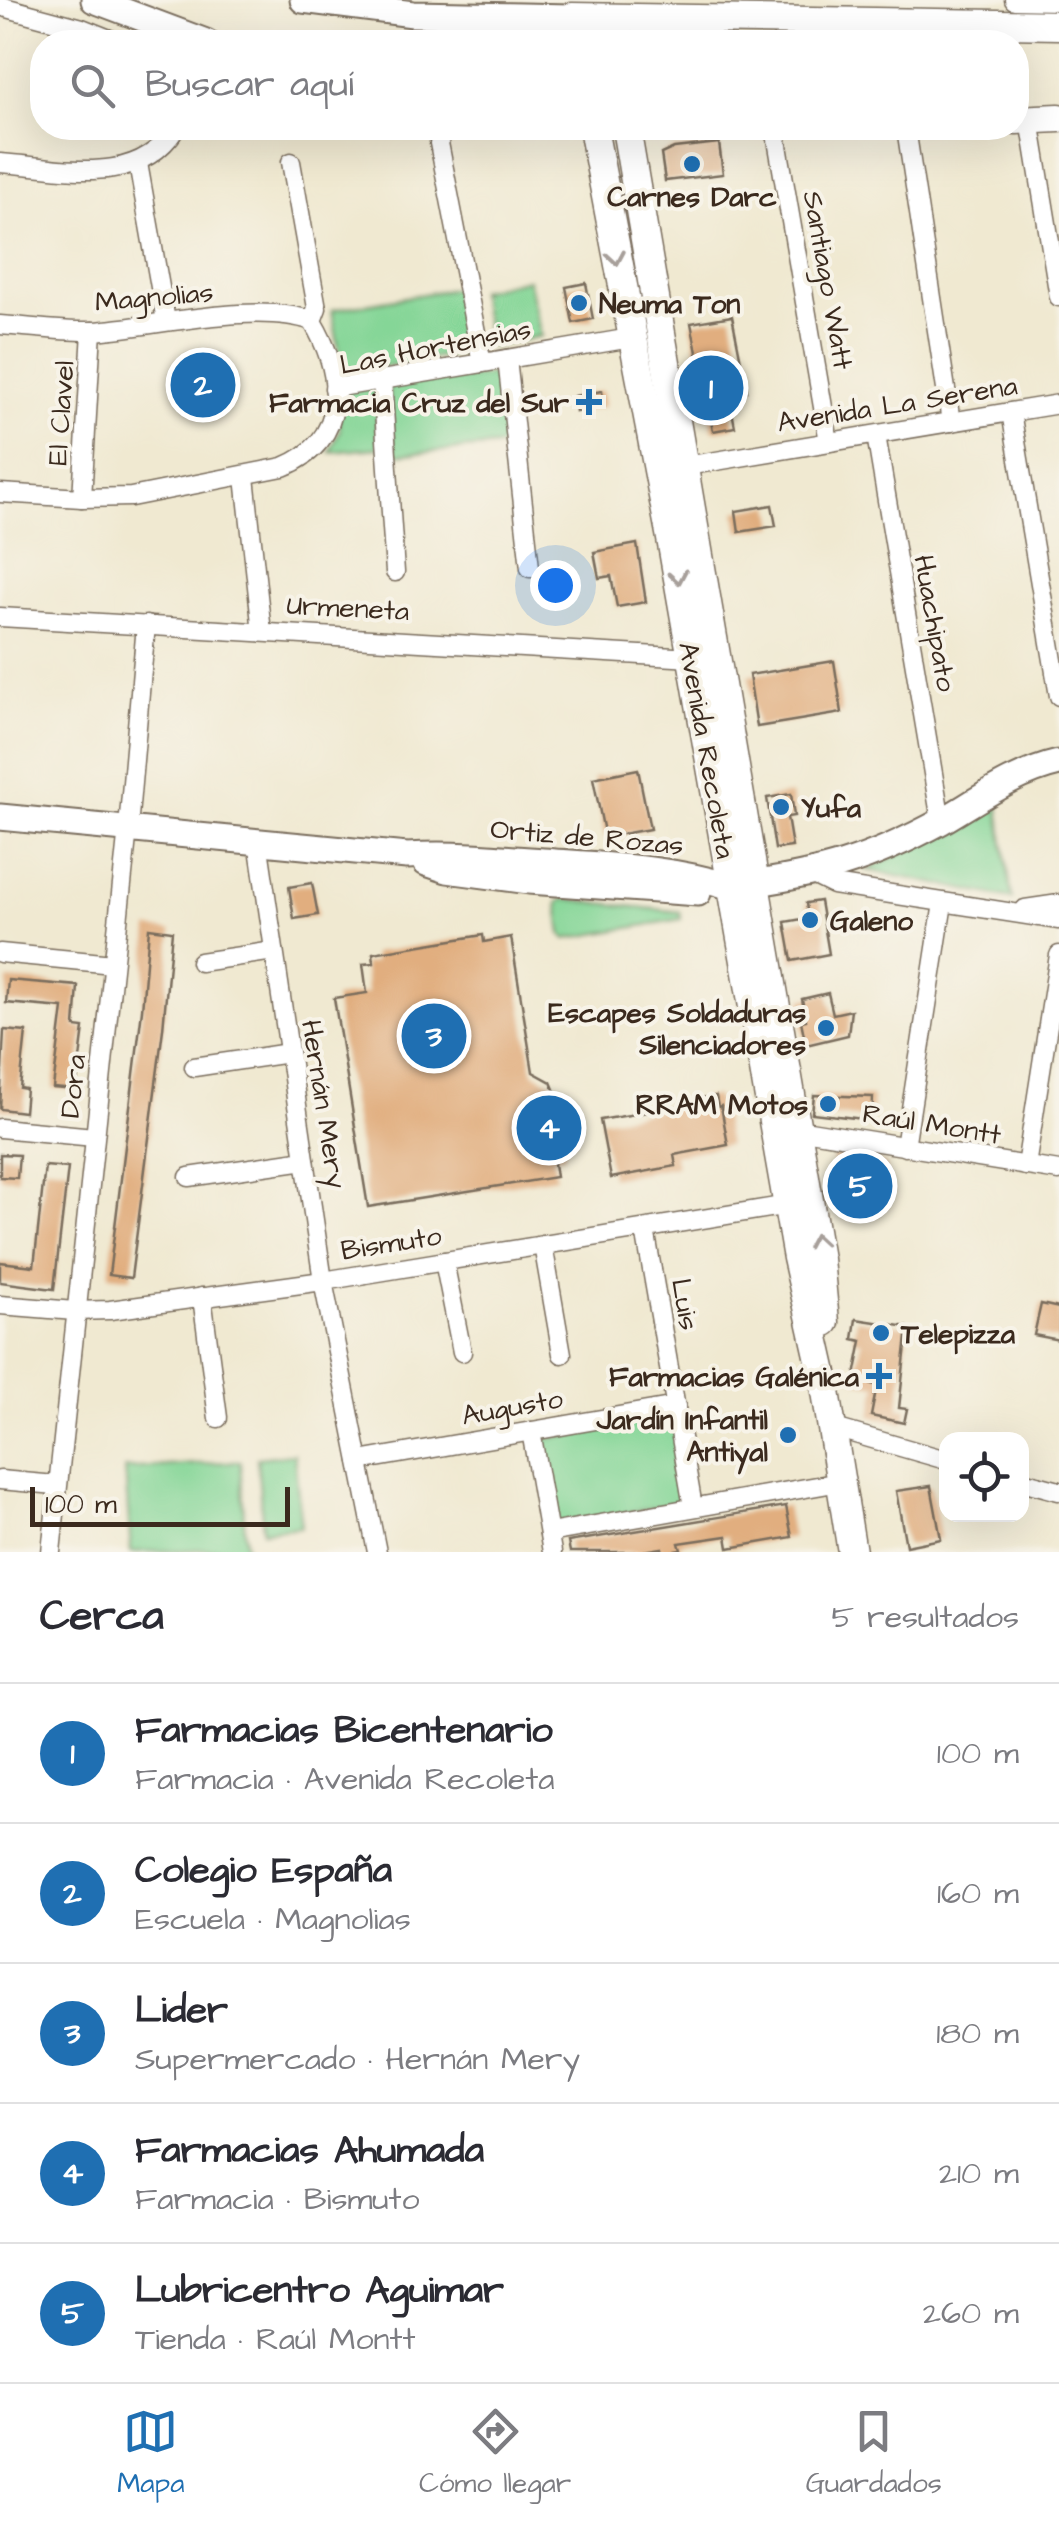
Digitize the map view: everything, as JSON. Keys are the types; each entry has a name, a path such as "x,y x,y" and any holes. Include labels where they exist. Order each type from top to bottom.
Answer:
{"main road":[{"path":"573,20 1059,25"},
{"path":"1029,120 1059,118"},
{"name":"Avenida Recoleta","path":"594,140 692,658 797,1129 822,1282 823,1373"},
{"name":"Avenida Recoleta","path":"628,140 723,682 745,885 788,1205 823,1373 852,1552"},
{"path":"692,658 710,665 723,682"}],"street":[{"path":"94,0 170,30"},
{"path":"303,0 573,20"},
{"path":"1014,0 1059,1"},
{"path":"0,6 87,30"},
{"path":"0,163 98,170 138,164 167,140"},
{"name":"Santiago Watt","path":"777,140 829,442"},
{"path":"908,140 951,422"},
{"path":"1027,140 1059,297"},
{"path":"439,143 482,363"},
{"path":"291,162 316,308 312,321 321,337 334,388"},
{"path":"138,164 166,321"},
{"name":"Magnolias","path":"0,325 92,331 166,321 275,314 312,321"},
{"name":"El Clavel","path":"82,498 92,331"},
{"name":"Las Hortensias","path":"0,493 132,497 245,477 304,459 322,442 334,412 334,388 631,338"},
{"path":"507,359 530,568"},
{"path":"382,380 396,572"},
{"name":"Avenida La Serena","path":"686,466 1059,404"},
{"path":"1010,412 1059,696"},
{"name":"Huachipato","path":"876,434 941,821"},
{"path":"245,477 262,632"},
{"name":"Urmeneta","path":"0,617 692,658"},
{"name":"Dora","path":"50,1552 128,828 146,625"},
{"path":"745,885 814,875 856,862 941,821 1007,783 1059,764"},
{"name":"Ortiz de Rozas","path":"0,818 407,856 446,853 594,864 745,885"},
{"name":"Hernán Mery","path":"258,841 324,1281 377,1552"},
{"path":"814,875 834,885 1059,920"},
{"path":"905,1147 943,902"},
{"path":"1008,912 1059,904"},
{"path":"200,962 274,951"},
{"path":"0,953 113,964"},
{"path":"1026,1166 1059,955"},
{"path":"194,1067 289,1053"},
{"path":"0,1128 94,1137"},
{"name":"Raúl Montt","path":"797,1129 1059,1171"},
{"path":"189,1177 305,1160"},
{"name":"Bismuto","path":"0,1305 110,1310 324,1281 788,1205"},
{"name":"Luis","path":"645,1229 693,1508"},
{"path":"543,1245 562,1354"},
{"path":"444,1261 462,1352"},
{"path":"202,1297 218,1418"},
{"name":"Augusto","path":"359,1461 676,1406"},
{"path":"832,1427 939,1458"},
{"path":"531,1431 550,1542 693,1508 840,1482"},
{"path":"0,1480 56,1486"},
{"path":"1029,1483 1059,1492"}],"green space":[{"path":"528,279 541,336 491,347 478,291"},
{"path":"458,288 469,352 343,374 332,310"},
{"path":"502,374 509,445 395,455 388,385"},
{"path":"375,388 379,448 330,452 340,430 337,391"},
{"path":"998,802 1012,899 867,870"},
{"path":"564,899 680,912 681,919 566,939 558,903"},
{"path":"673,1415 689,1501 557,1526 540,1440"},
{"path":"294,1454 301,1527 263,1531 257,1458"},
{"path":"240,1461 246,1548 131,1552 125,1469"}],"building":[{"name":"Carnes Darc","path":"719,143 723,174 665,181 661,154 674,148"},
{"name":"Neuma Ton","path":"586,283 593,319 573,323 566,287"},
{"path":"732,316 747,391 729,395 735,427 713,431 691,323"},
{"name":"Farmacia Cruz del Sur","path":"602,391 604,407 576,412 574,396"},
{"path":"772,505 776,526 739,532 736,511"},
{"path":"637,544 646,602 617,607 611,576 599,578 594,552"},
{"path":"834,661 842,713 757,727 749,675"},
{"path":"638,769 650,829 605,837 593,778"},
{"path":"791,794 794,816 787,817 792,847 775,849 767,798"},
{"path":"312,883 318,915 294,919 289,887"},
{"path":"820,901 829,954 792,961 785,922 808,918 806,903"},
{"path":"149,928 172,931 131,1278 109,1275"},
{"path":"483,935 484,942 511,937 533,1072 551,1082 556,1094 565,1155 553,1157 556,1177 368,1207 334,998 367,993 363,964 374,963 373,953"},
{"path":"8,980 78,986 75,1027 84,1028 76,1090 53,1088 63,1008 6,1003"},
{"name":"Escapes Soldaduras Silenciadores","path":"828,993 833,1014 851,1010 848,1035 806,1045 802,999"},
{"path":"4,1030 26,1032 20,1088 26,1089 24,1112 0,1109"},
{"path":"814,1095 873,1097 872,1120 812,1113"},
{"path":"716,1096 728,1145 674,1155 676,1166 611,1178 600,1120 700,1103 700,1098"},
{"path":"0,1154 19,1155 17,1178 0,1177"},
{"path":"833,1156 886,1164 878,1214 839,1208"},
{"path":"45,1166 68,1168 54,1289 0,1282 0,1262 34,1266"},
{"path":"1041,1304 1059,1308 1059,1340 1034,1335"},
{"path":"856,1319 908,1327 899,1408 907,1409 904,1423 871,1416 877,1385 854,1381 862,1341 853,1339"},
{"path":"931,1486 941,1539 906,1546 896,1491"},
{"path":"786,1506 792,1537 729,1548 727,1536 679,1543 681,1550 667,1552 662,1548 570,1552 568,1542"}],"place":[{"name":"Carnes Darc","path":"692,164"},
{"name":"Neuma Ton","path":"579,303"},
{"name":"Colegio España","path":"203,385"},
{"name":"Farmacias Bicentenario","path":"711,388"},
{"name":"Farmacia Cruz del Sur","path":"589,402"},
{"name":"Yufa","path":"781,807"},
{"name":"Galeno","path":"810,920"},
{"name":"Escapes Soldaduras Silenciadores","path":"826,1028"},
{"name":"Lider","path":"434,1036"},
{"name":"RRAM Motos","path":"828,1104"},
{"name":"Farmacias Ahumada","path":"549,1128"},
{"name":"Lubricentro Aguimar","path":"860,1186"},
{"name":"Telepizza","path":"881,1333"},
{"name":"Farmacias Galénica","path":"879,1376"},
{"name":"Jardín Infantil Antiyal","path":"788,1435"}]}
